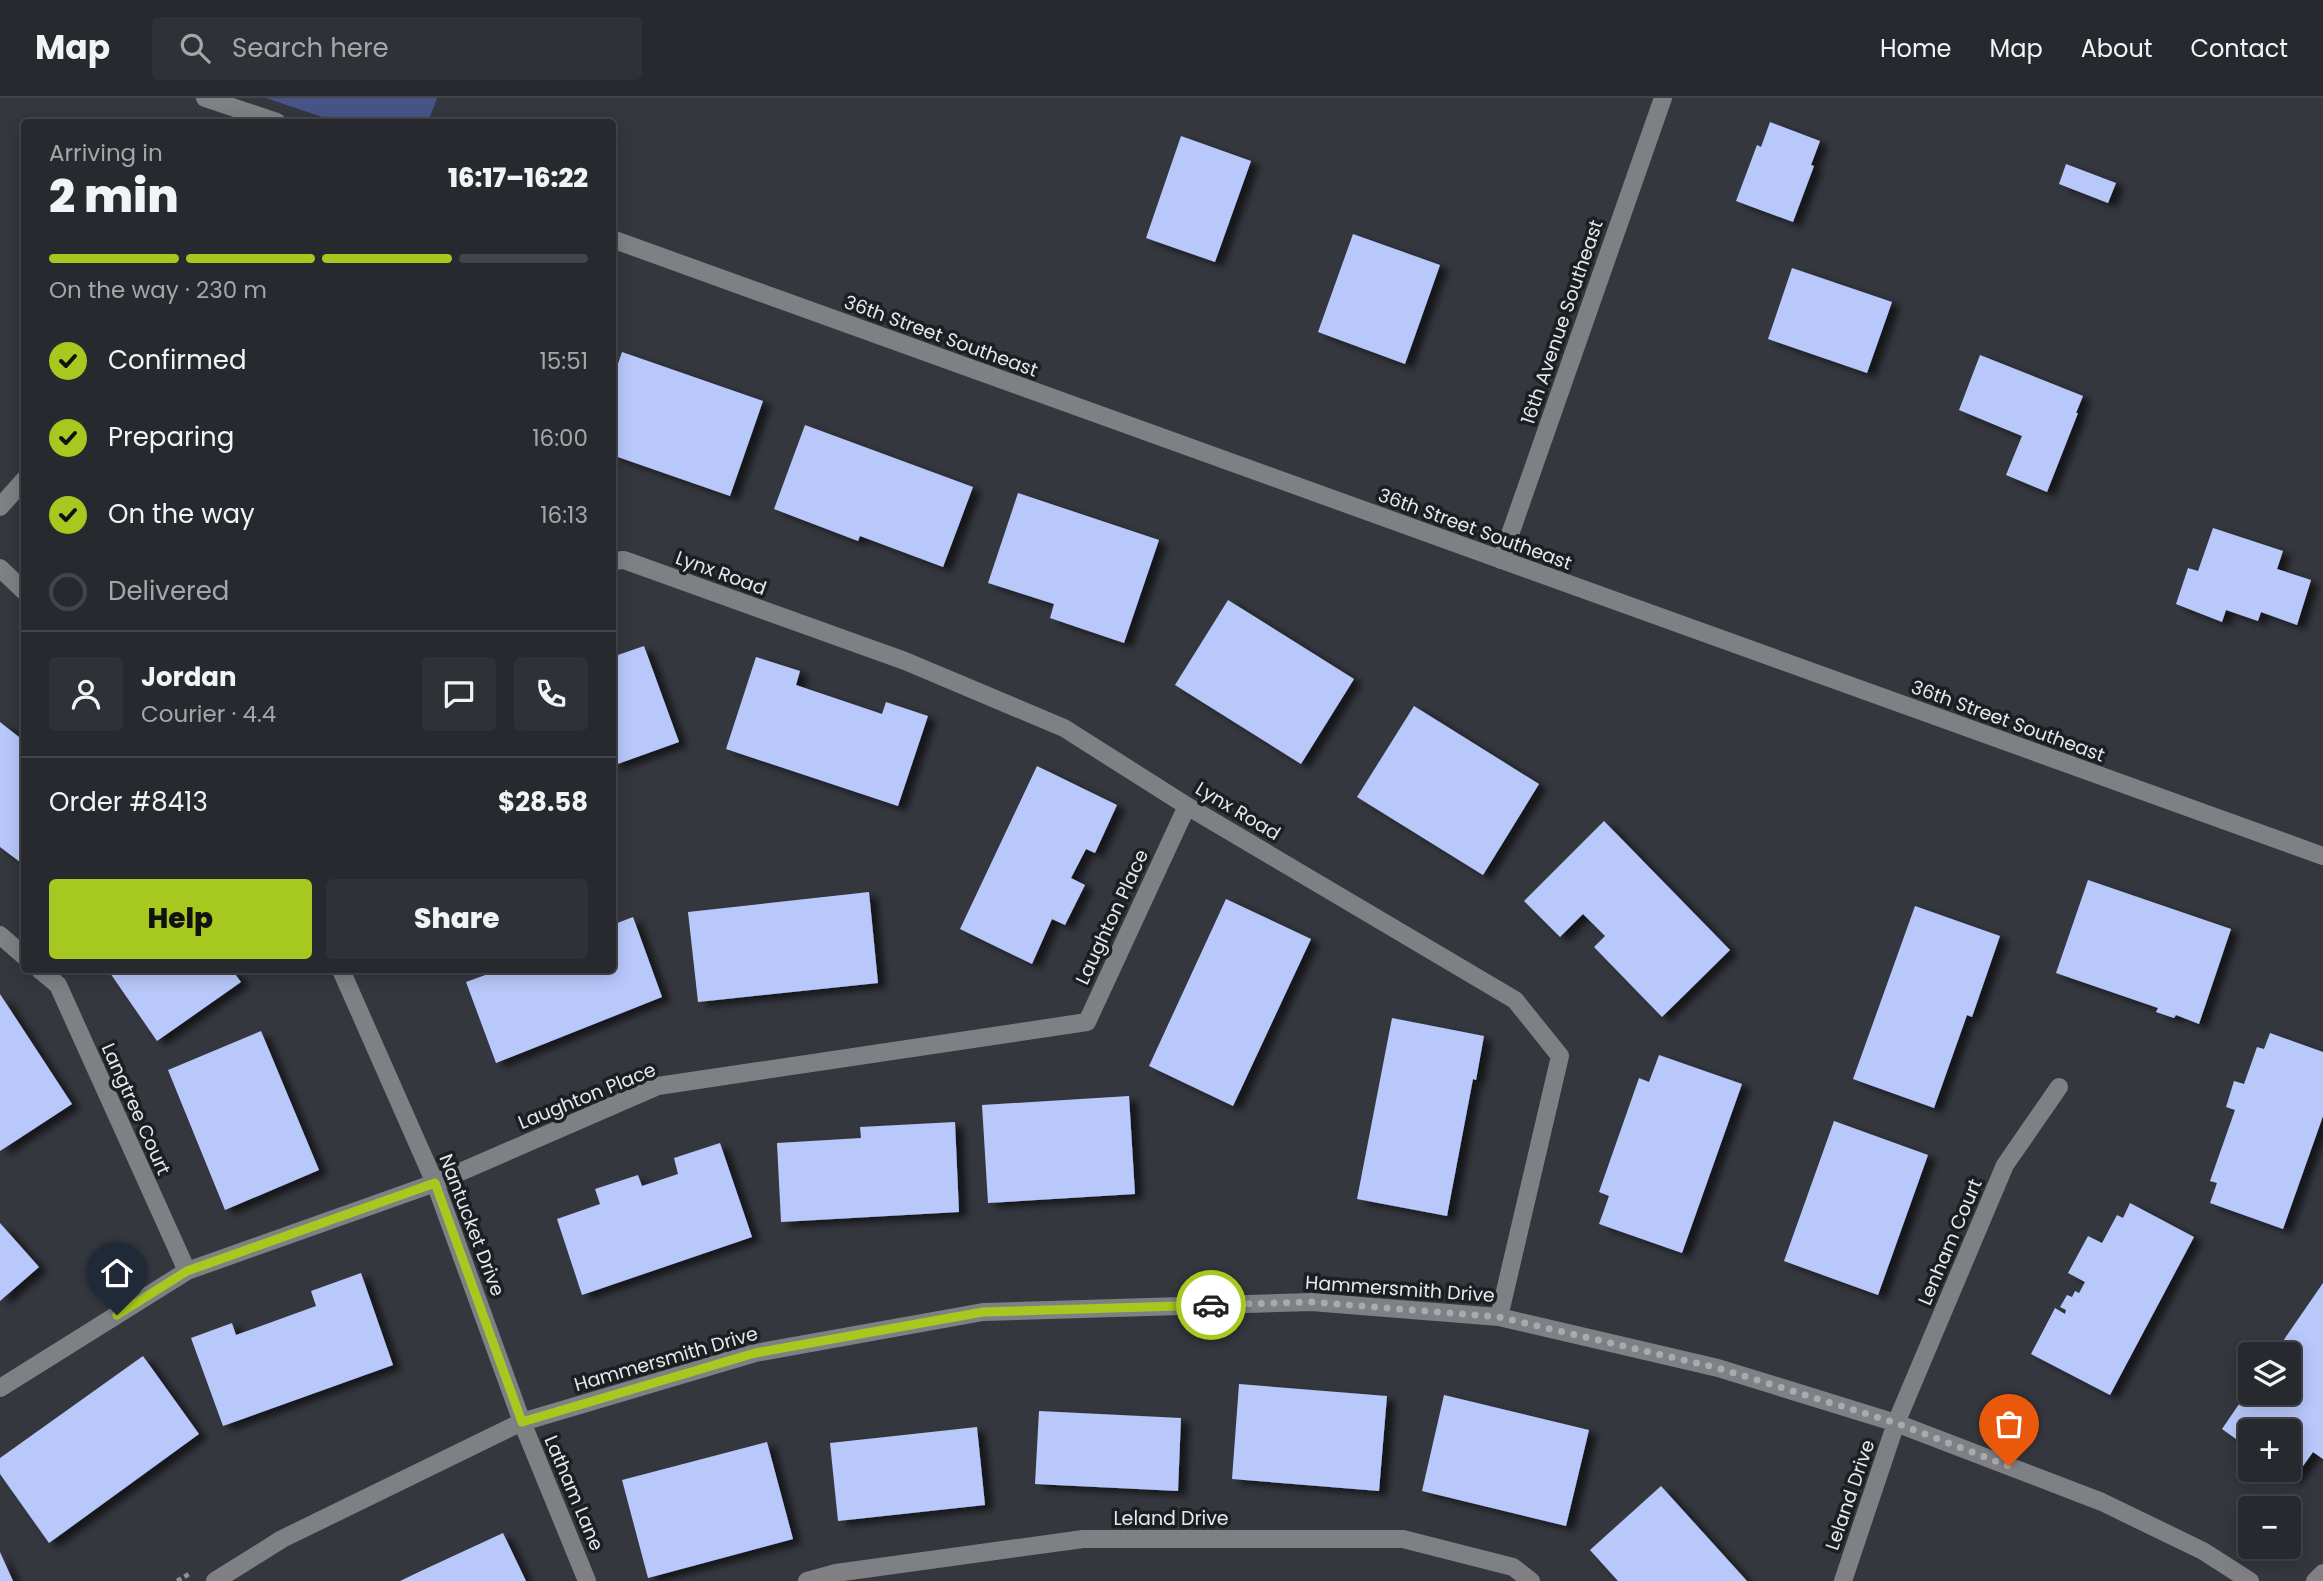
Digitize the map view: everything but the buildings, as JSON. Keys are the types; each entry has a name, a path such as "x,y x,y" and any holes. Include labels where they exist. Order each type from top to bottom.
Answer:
{"street":[{"path":"205,98 268,119"},
{"name":"16th Avenue Southeast","path":"1501,560 1663,98"},
{"name":"36th Street Southeast","path":"616,240 2323,856"},
{"path":"0,507 21,483"},
{"name":"Lynx Road","path":"616,561 624,560 905,661 1064,728 1187,806 1515,1000 1560,1056 1499,1317"},
{"path":"0,568 21,588"},
{"name":"Laughton Place","path":"0,1388 187,1271 435,1183 658,1086 1087,1022 1187,806"},
{"path":"0,934 21,953"},
{"name":"Langtree Court","path":"44,973 58,985 187,1271"},
{"name":"Nantucket Drive","path":"342,973 435,1183 522,1422"},
{"name":"Lenham Court","path":"1896,1423 2006,1165 2059,1087"},
{"name":"Hammersmith Drive","path":"215,1581 282,1539 522,1422 755,1353 983,1312 1311,1302 1499,1317 1718,1368 1896,1423 2102,1502 2203,1551 2250,1581"},
{"name":"Latham Lane","path":"522,1422 587,1581"},
{"name":"Leland Drive","path":"1843,1581 1896,1423"},
{"name":"Leland Drive","path":"807,1581 836,1573 1083,1539 1403,1539 1513,1567 1531,1581"},
{"path":"2315,1581 2323,1573"}],"shaded area":[{"path":"266,98 437,98 429,119 328,119"}],"way so far":[{"path":"1211,1305 1311,1302 1499,1317 1718,1368 1896,1423 2009,1466"}],"route":[{"path":"117,1315 187,1271 435,1183 522,1422 755,1353 983,1312 1211,1305"}]}
